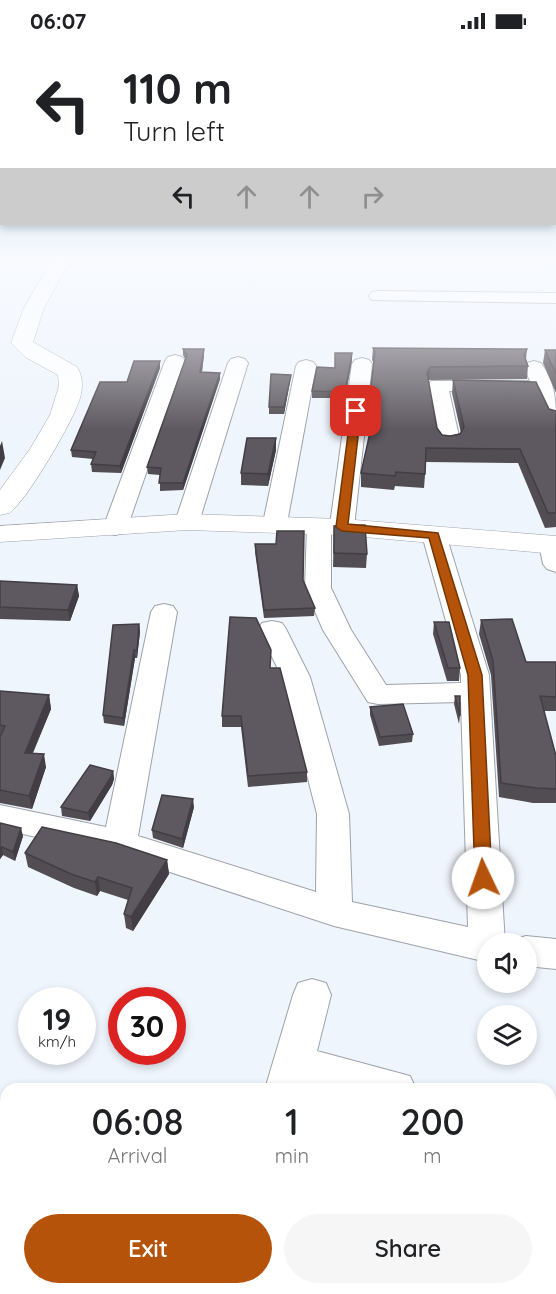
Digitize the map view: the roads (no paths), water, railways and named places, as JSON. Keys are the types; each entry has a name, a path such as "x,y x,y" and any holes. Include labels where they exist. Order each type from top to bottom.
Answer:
{"street":[{"path":"3,500 56,426 67,404 71,385 69,372 55,361 31,353 22,344 25,329 32,313"},
{"path":"115,528 175,361"},
{"path":"434,362 448,441"},
{"path":"187,522 238,363"},
{"path":"362,364 318,588 337,630 378,694 474,692"},
{"path":"275,524 306,366"},
{"path":"534,366 541,387 556,417"},
{"path":"438,385 541,387"},
{"path":"0,534 187,522 275,524 434,535 554,551"},
{"path":"434,535 475,675 486,933"},
{"path":"120,843 164,612"},
{"path":"272,629 296,677 333,814 334,912"},
{"path":"0,817 120,843 334,912 477,945"},
{"path":"537,952 556,954"},
{"path":"312,995 290,1076 347,1083"}]}
